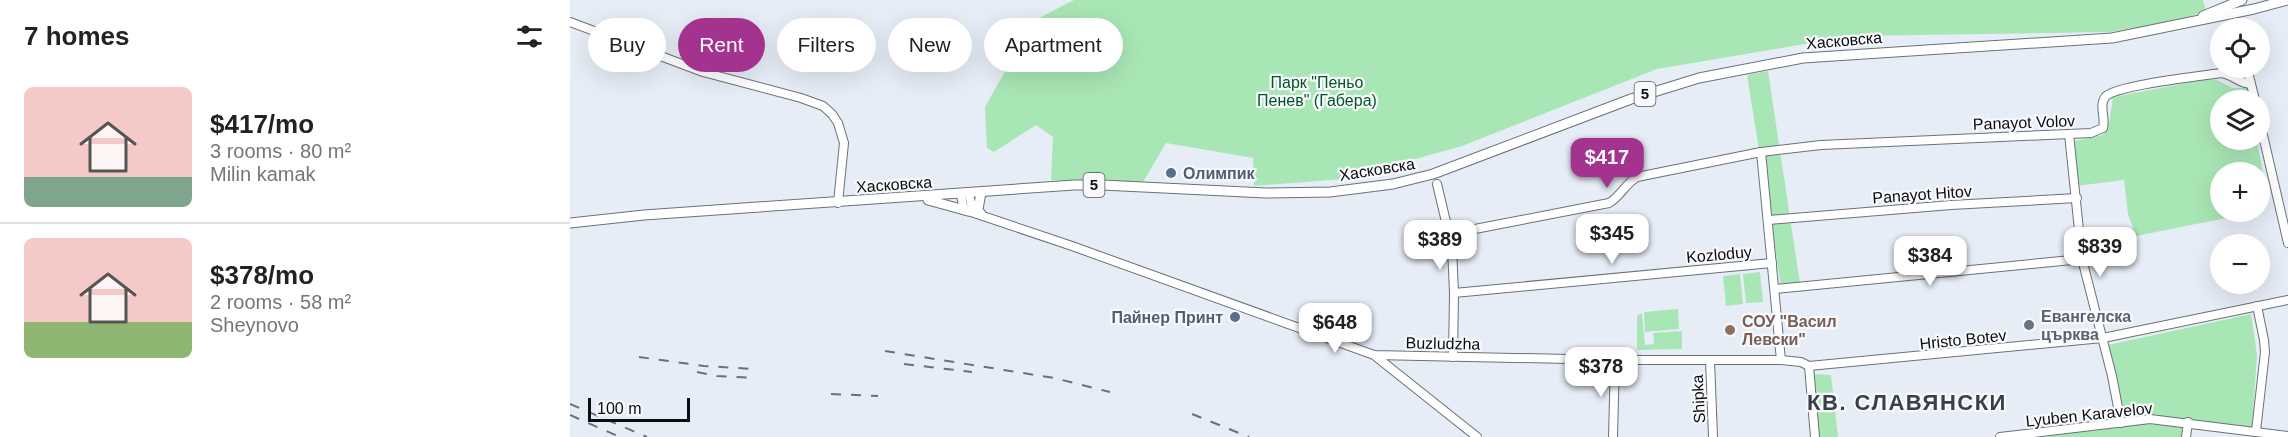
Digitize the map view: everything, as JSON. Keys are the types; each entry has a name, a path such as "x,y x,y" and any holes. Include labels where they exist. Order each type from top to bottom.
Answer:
{"main road":[{"name":"Хасковска","path":"2170,28 2242,0"},
{"name":"Хасковска","path":"570,223 658,214 1102,185 1266,193 1330,192 1393,184 1441,171 1666,87 1699,78 1803,58 2083,41 2170,28 2287,0"},
{"path":"910,198 948,204 977,212 981,193"}],"street":[{"path":"570,22 703,72 823,106 838,123 844,143 844,164 838,203"},
{"name":"Panayot Volov","path":"1449,234 1609,203 1637,177 1761,152 1872,142 2091,132 2103,128 2104,100 2115,92 2221,73 2239,82 2251,84"},
{"path":"2250,78 2252,90"},
{"path":"2069,134 2082,259 2103,338 2121,423"},
{"path":"2266,150 2288,243"},
{"path":"1761,152 1781,360"},
{"path":"1437,184 1449,234 1454,293 1453,357"},
{"path":"965,194 977,212"},
{"name":"Panayot Hitov","path":"1769,220 1951,205 2077,198"},
{"name":"Buzludzha","path":"977,212 1374,355 1710,360"},
{"path":"1775,289 2082,259"},
{"name":"Kozloduy","path":"1454,293 1772,263"},
{"name":"Hristo Botev","path":"1710,360 1781,360 1809,366 2103,338 2288,300"},
{"path":"2256,431 2265,352 2265,340 2257,306"},
{"path":"1374,355 1477,437"},
{"path":"1613,437 1615,360"},
{"name":"Shipka","path":"1710,360 1713,437"},
{"path":"1809,366 1815,437"},
{"name":"Lyuben Karavelov","path":"2000,437 2043,435 2150,419 2288,436"},
{"path":"2186,437 2188,422"}],"green space":[{"name":"Парк \"Пеньо Пенев\" (Габера)","path":"1074,0 2203,0 2206,11 2175,21 2109,32 1852,36 1657,69 1462,146 1343,179 1254,186 1253,158 1166,143 1143,182 1128,184 1051,180 1053,137 1036,125 994,152 987,148 985,107 1005,72 1123,72 1123,18 1039,18"},
{"path":"1768,71 1800,284 1781,286 1747,75"},
{"path":"2213,78 2232,88 2248,88 2248,90 2210,90 2210,150 2259,150 2261,162 2210,162 2210,221 2136,236 2128,214 2124,180 2076,186 2070,142 2103,135 2109,124 2113,97"},
{"path":"1760,272 1763,302 1746,303 1743,274"},
{"path":"1740,274 1743,304 1726,306 1723,276"},
{"path":"1678,309 1679,329 1645,332 1644,312"},
{"path":"1642,313 1645,345 1654,344 1653,333 1682,331 1682,349 1637,350 1637,316"},
{"path":"2251,314 2257,355 2252,428 2187,419 2184,437 2047,437 2047,435 2125,427 2108,345"},
{"path":"1810,374 1831,375 1838,437 1815,437"}],"railway":[{"path":"885,351 1054,378 1110,392"},
{"path":"639,357 704,366 754,369"},
{"path":"904,364 972,372"},
{"path":"697,372 717,376 756,378"},
{"path":"831,394 878,396"},
{"path":"570,404 647,437"},
{"path":"1192,414 1249,437"},
{"path":"570,415 620,437"}],"place":[{"name":"Олимпик","path":"1171,173"},
{"name":"Пайнер Принт","path":"1235,317"},
{"name":"Евангелска църква","path":"2029,325"},
{"name":"СОУ \"Васил Левски\"","path":"1730,330"}],"district":[{"name":"КВ. СЛАВЯНСКИ","path":"1907,402"}]}
